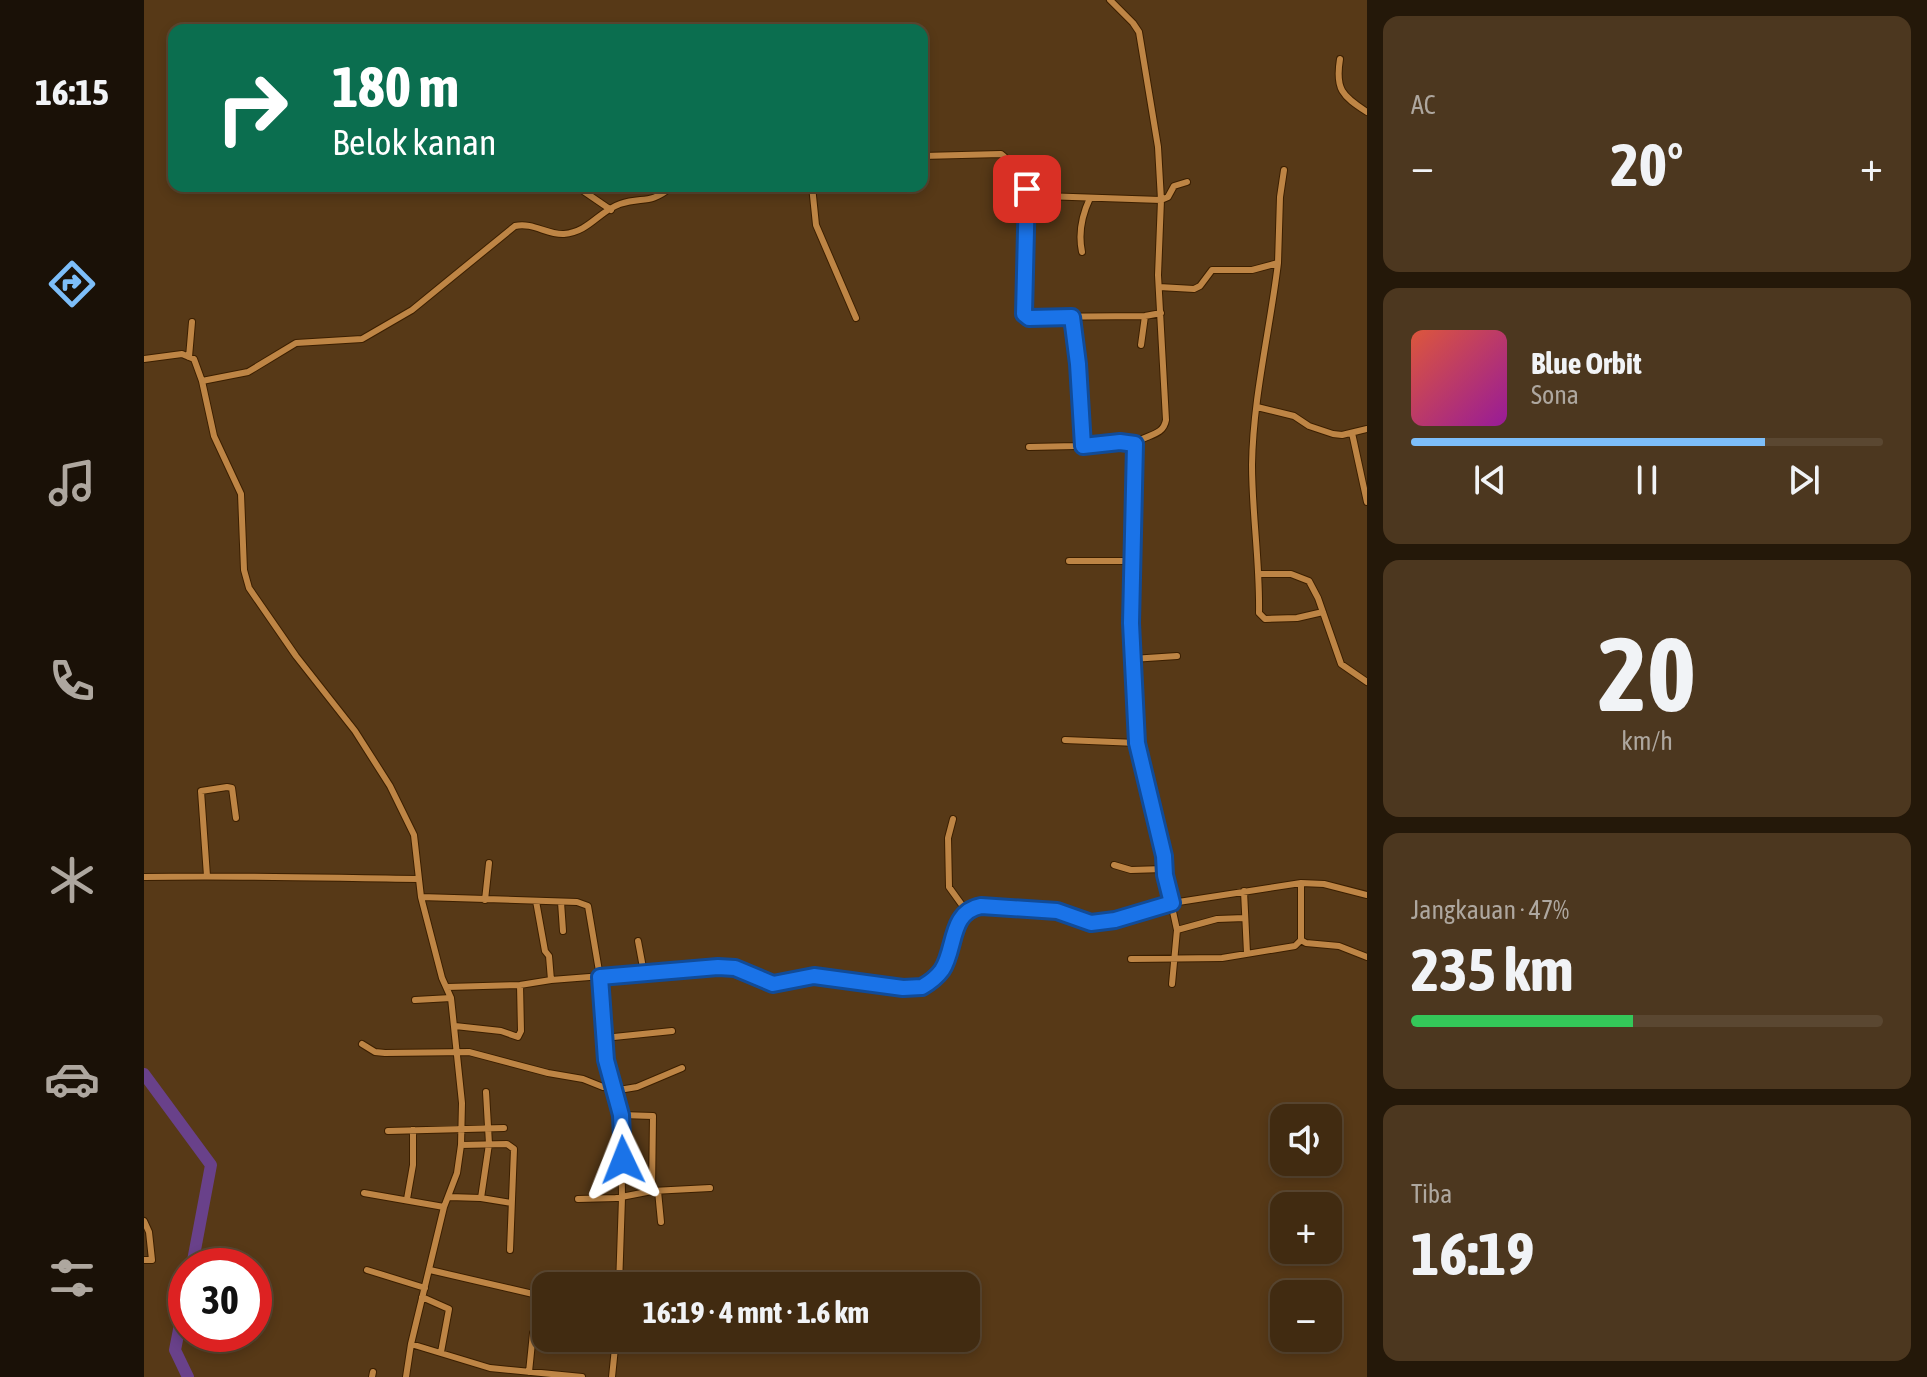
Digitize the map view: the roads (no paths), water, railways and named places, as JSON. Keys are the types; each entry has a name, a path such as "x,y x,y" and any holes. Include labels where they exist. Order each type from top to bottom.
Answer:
{"street":[{"path":"1029,447 1120,442 1135,444 1164,428 1158,147 1139,32 1110,0"},
{"path":"1340,59 1337,76 1341,92 1367,112"},
{"path":"928,156 1001,154 1013,165 1027,189 1024,314 1029,318 1161,313"},
{"path":"1284,170 1278,263 1252,464 1259,613 1262,618 1297,618 1323,612"},
{"path":"1027,189 1043,196 1161,200 1168,197 1174,186 1187,182"},
{"path":"585,192 611,210"},
{"path":"202,381 248,372 296,343 362,339 412,310 515,226 526,224 566,234 586,228 621,204 654,200 665,192"},
{"path":"813,192 816,225 856,318"},
{"path":"1082,252 1081,229 1084,210 1090,198"},
{"path":"1159,287 1194,289 1212,270 1252,270 1278,263"},
{"path":"1141,345 1145,316"},
{"path":"1072,317 1083,446"},
{"path":"189,357 192,322"},
{"path":"144,359 182,354 194,359 214,436 241,494 244,570 249,588 381,769 414,835 421,897 442,978 451,998 462,1129 457,1173 444,1207 406,1377"},
{"path":"1257,407 1294,416 1309,426 1333,434 1367,429"},
{"path":"1352,433 1367,502"},
{"path":"1135,444 1131,561 1137,743 1164,856 1177,930 1172,984"},
{"path":"1069,561 1131,561"},
{"path":"1259,574 1291,574 1309,581 1315,589 1341,664 1367,682"},
{"path":"1132,659 1177,656"},
{"path":"1065,740 1137,743"},
{"path":"207,876 201,791 232,788 236,818"},
{"path":"953,819 948,838 949,887 967,912"},
{"path":"485,900 489,863"},
{"path":"1114,865 1131,870 1164,869"},
{"path":"144,877 419,879"},
{"path":"447,987 520,985 551,980 727,968 735,968 773,984 814,976 903,988 922,987 942,970 955,929 967,912 981,906 1050,910 1091,923 1115,920 1172,903 1301,883 1324,884 1367,895"},
{"path":"1131,959 1222,958 1295,946 1301,940 1301,883"},
{"path":"1244,891 1247,953"},
{"path":"421,897 583,903 588,906 600,977 604,1038 621,1115 619,1272"},
{"path":"536,901 545,951 550,959 551,980"},
{"path":"561,902 563,931"},
{"path":"1177,930 1217,919 1245,918"},
{"path":"1301,940 1339,946 1367,957"},
{"path":"638,941 644,973"},
{"path":"455,1026 501,1031 518,1037 521,1031 520,985"},
{"path":"415,1000 451,998"},
{"path":"604,1038 672,1031"},
{"path":"362,1044 375,1052 385,1053 457,1050 613,1088 637,1087 682,1068"},
{"path":"481,1198 489,1144 486,1092"},
{"path":"621,1115 653,1116 655,1191 661,1222"},
{"path":"388,1131 504,1128"},
{"path":"407,1199 413,1165 413,1130"},
{"path":"461,1145 507,1144 514,1149 510,1250"},
{"path":"578,1199 622,1198 655,1191 710,1188"},
{"path":"364,1193 444,1207"},
{"path":"449,1197 511,1203"},
{"path":"144,1221 149,1232 152,1260 144,1260"},
{"path":"367,1270 425,1288"},
{"path":"430,1270 532,1294"},
{"path":"422,1297 449,1309 441,1352"},
{"path":"529,1372 532,1343"},
{"path":"411,1344 490,1368 582,1377"},
{"path":"612,1377 615,1352"}],"waterway":[{"path":"144,1074 211,1165 195,1248"},
{"path":"176,1352 188,1377"}]}
